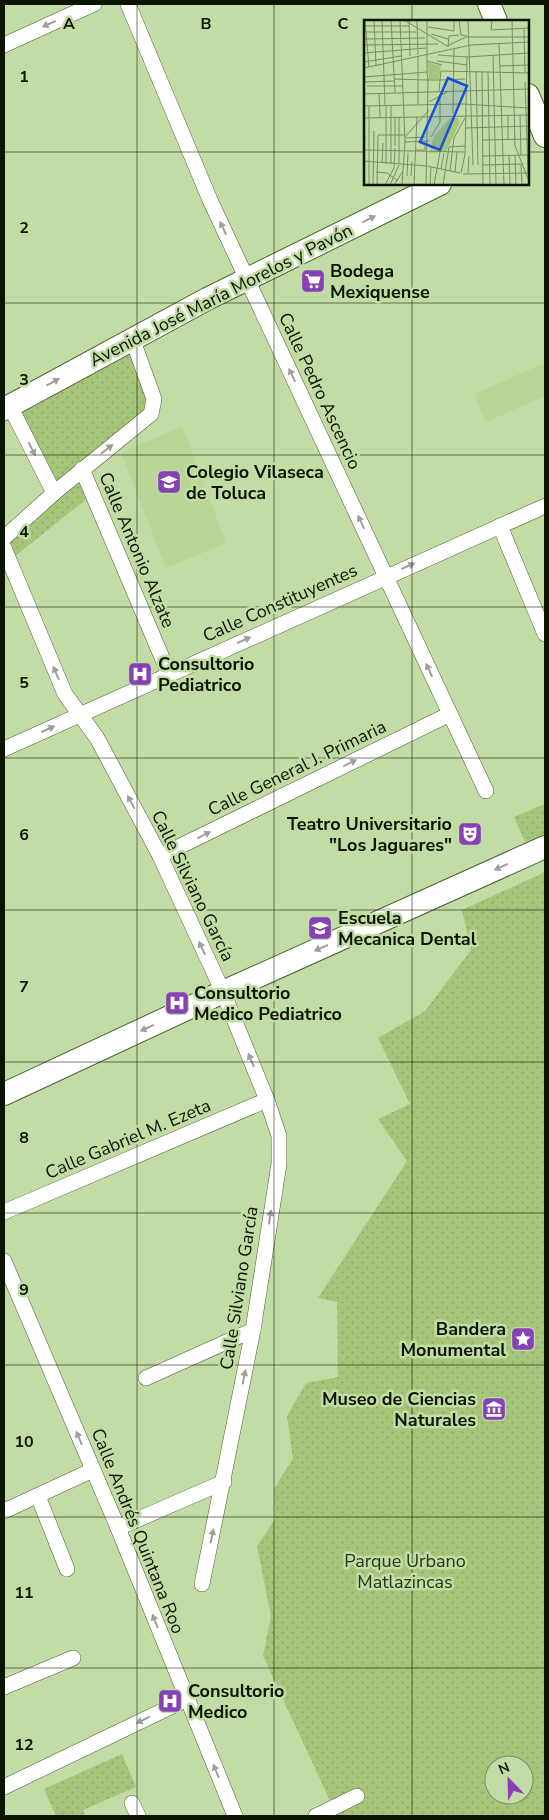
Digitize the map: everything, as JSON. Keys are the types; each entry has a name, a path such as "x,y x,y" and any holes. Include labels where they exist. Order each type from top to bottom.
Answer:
{"main road":[{"path":"489,4 496,20"},
{"path":"529,98 540,135"},
{"name":"Avenida José María Morelos y Pavón","path":"7,407 132,338 438,185"},
{"path":"4,1094 222,992 545,847"}],"street":[{"path":"4,45 94,4"},
{"name":"Calle Pedro Ascencio","path":"128,4 210,200 486,791"},
{"path":"4,538 82,469 153,411 154,399 132,338"},
{"path":"7,407 54,493"},
{"name":"Calle Antonio Alzate","path":"82,469 168,674"},
{"name":"Calle Constituyentes","path":"4,749 545,506"},
{"path":"500,526 545,634"},
{"name":"Calle Silviano García","path":"4,548 59,682 79,715 97,738 160,856 222,992 268,1100 279,1136 278,1164 253,1330 202,1584"},
{"name":"Calle General J. Primaria","path":"160,856 450,714"},
{"name":"Calle Gabriel M. Ezeta","path":"4,1212 268,1100"},
{"name":"Calle Andrés Quintana Roo","path":"4,1261 118,1528 235,1816"},
{"path":"146,1378 253,1330"},
{"path":"4,1511 93,1470"},
{"path":"118,1528 224,1482"},
{"path":"38,1496 67,1569"},
{"path":"4,1687 73,1658"},
{"path":"4,1787 187,1699"},
{"path":"316,1816 357,1796"}],"shaded area":[{"path":"545,363 545,396 486,422 474,394"},
{"name":"Colegio Vilaseca de Toluca","path":"182,426 226,543 166,568 121,453"}],"green space":[{"path":"132,351 151,407 55,484 20,412"},
{"path":"79,481 89,497 14,557 8,543"},
{"path":"545,804 545,834 525,842 514,817"},
{"name":"Parque Urbano Matlazincas","path":"545,872 545,1816 337,1816 263,1656 271,1616 257,1546 275,1519 274,1488 293,1459 287,1416 306,1383 338,1377 337,1302 318,1298 407,1161 378,1119 410,1104 378,1038 425,1011 471,950 462,910"},
{"path":"122,1754 136,1787 83,1810 85,1816 56,1816 44,1789"}],"place":[{"name":"Bodega Mexiquense","path":"313,281"},
{"name":"Colegio Vilaseca de Toluca","path":"169,482"},
{"name":"Consultorio Pediatrico","path":"140,674"},
{"name":"Teatro Universitario \"Los Jaguares\"","path":"470,834"},
{"name":"Escuela Mecanica Dental","path":"320,928"},
{"name":"Consultorio Medico Pediatrico","path":"177,1003"},
{"name":"Bandera Monumental","path":"523,1339"},
{"name":"Museo de Ciencias Naturales","path":"494,1409"},
{"name":"Consultorio Medico","path":"170,1701"}]}
